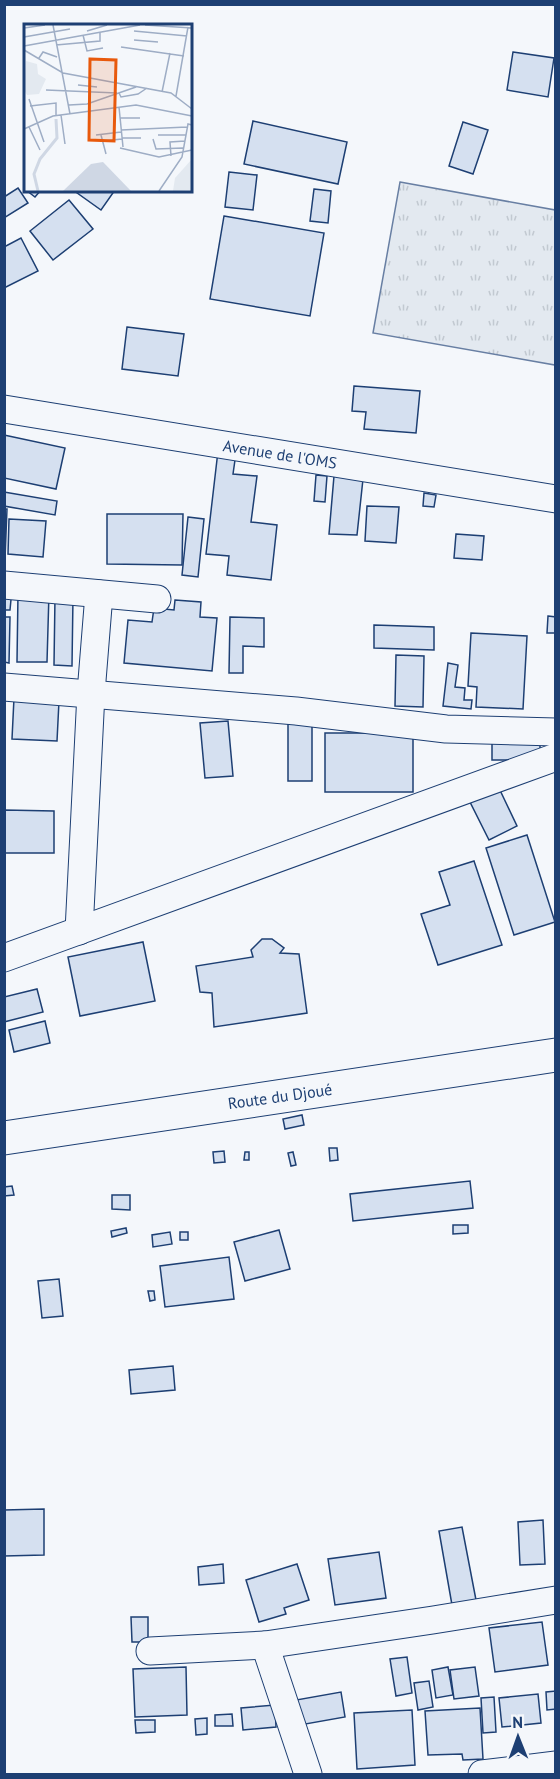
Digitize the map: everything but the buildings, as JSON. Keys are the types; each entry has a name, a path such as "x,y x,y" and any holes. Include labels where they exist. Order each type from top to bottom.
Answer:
{"main road":[{"name":"Route du Djoué","path":"4,1138 555,1055"}],"street":[{"name":"Avenue de l'OMS","path":"4,409 555,499"},
{"path":"4,585 157,599"},
{"path":"80,931 91,693 99,594"},
{"path":"4,687 296,711 446,729 555,732"},
{"path":"4,958 555,757"},
{"path":"150,1651 265,1645 555,1600"},
{"path":"265,1645 308,1774"},
{"path":"482,1774 555,1765"}],"green space":[{"path":"400,182 555,210 555,365 373,333"}]}
